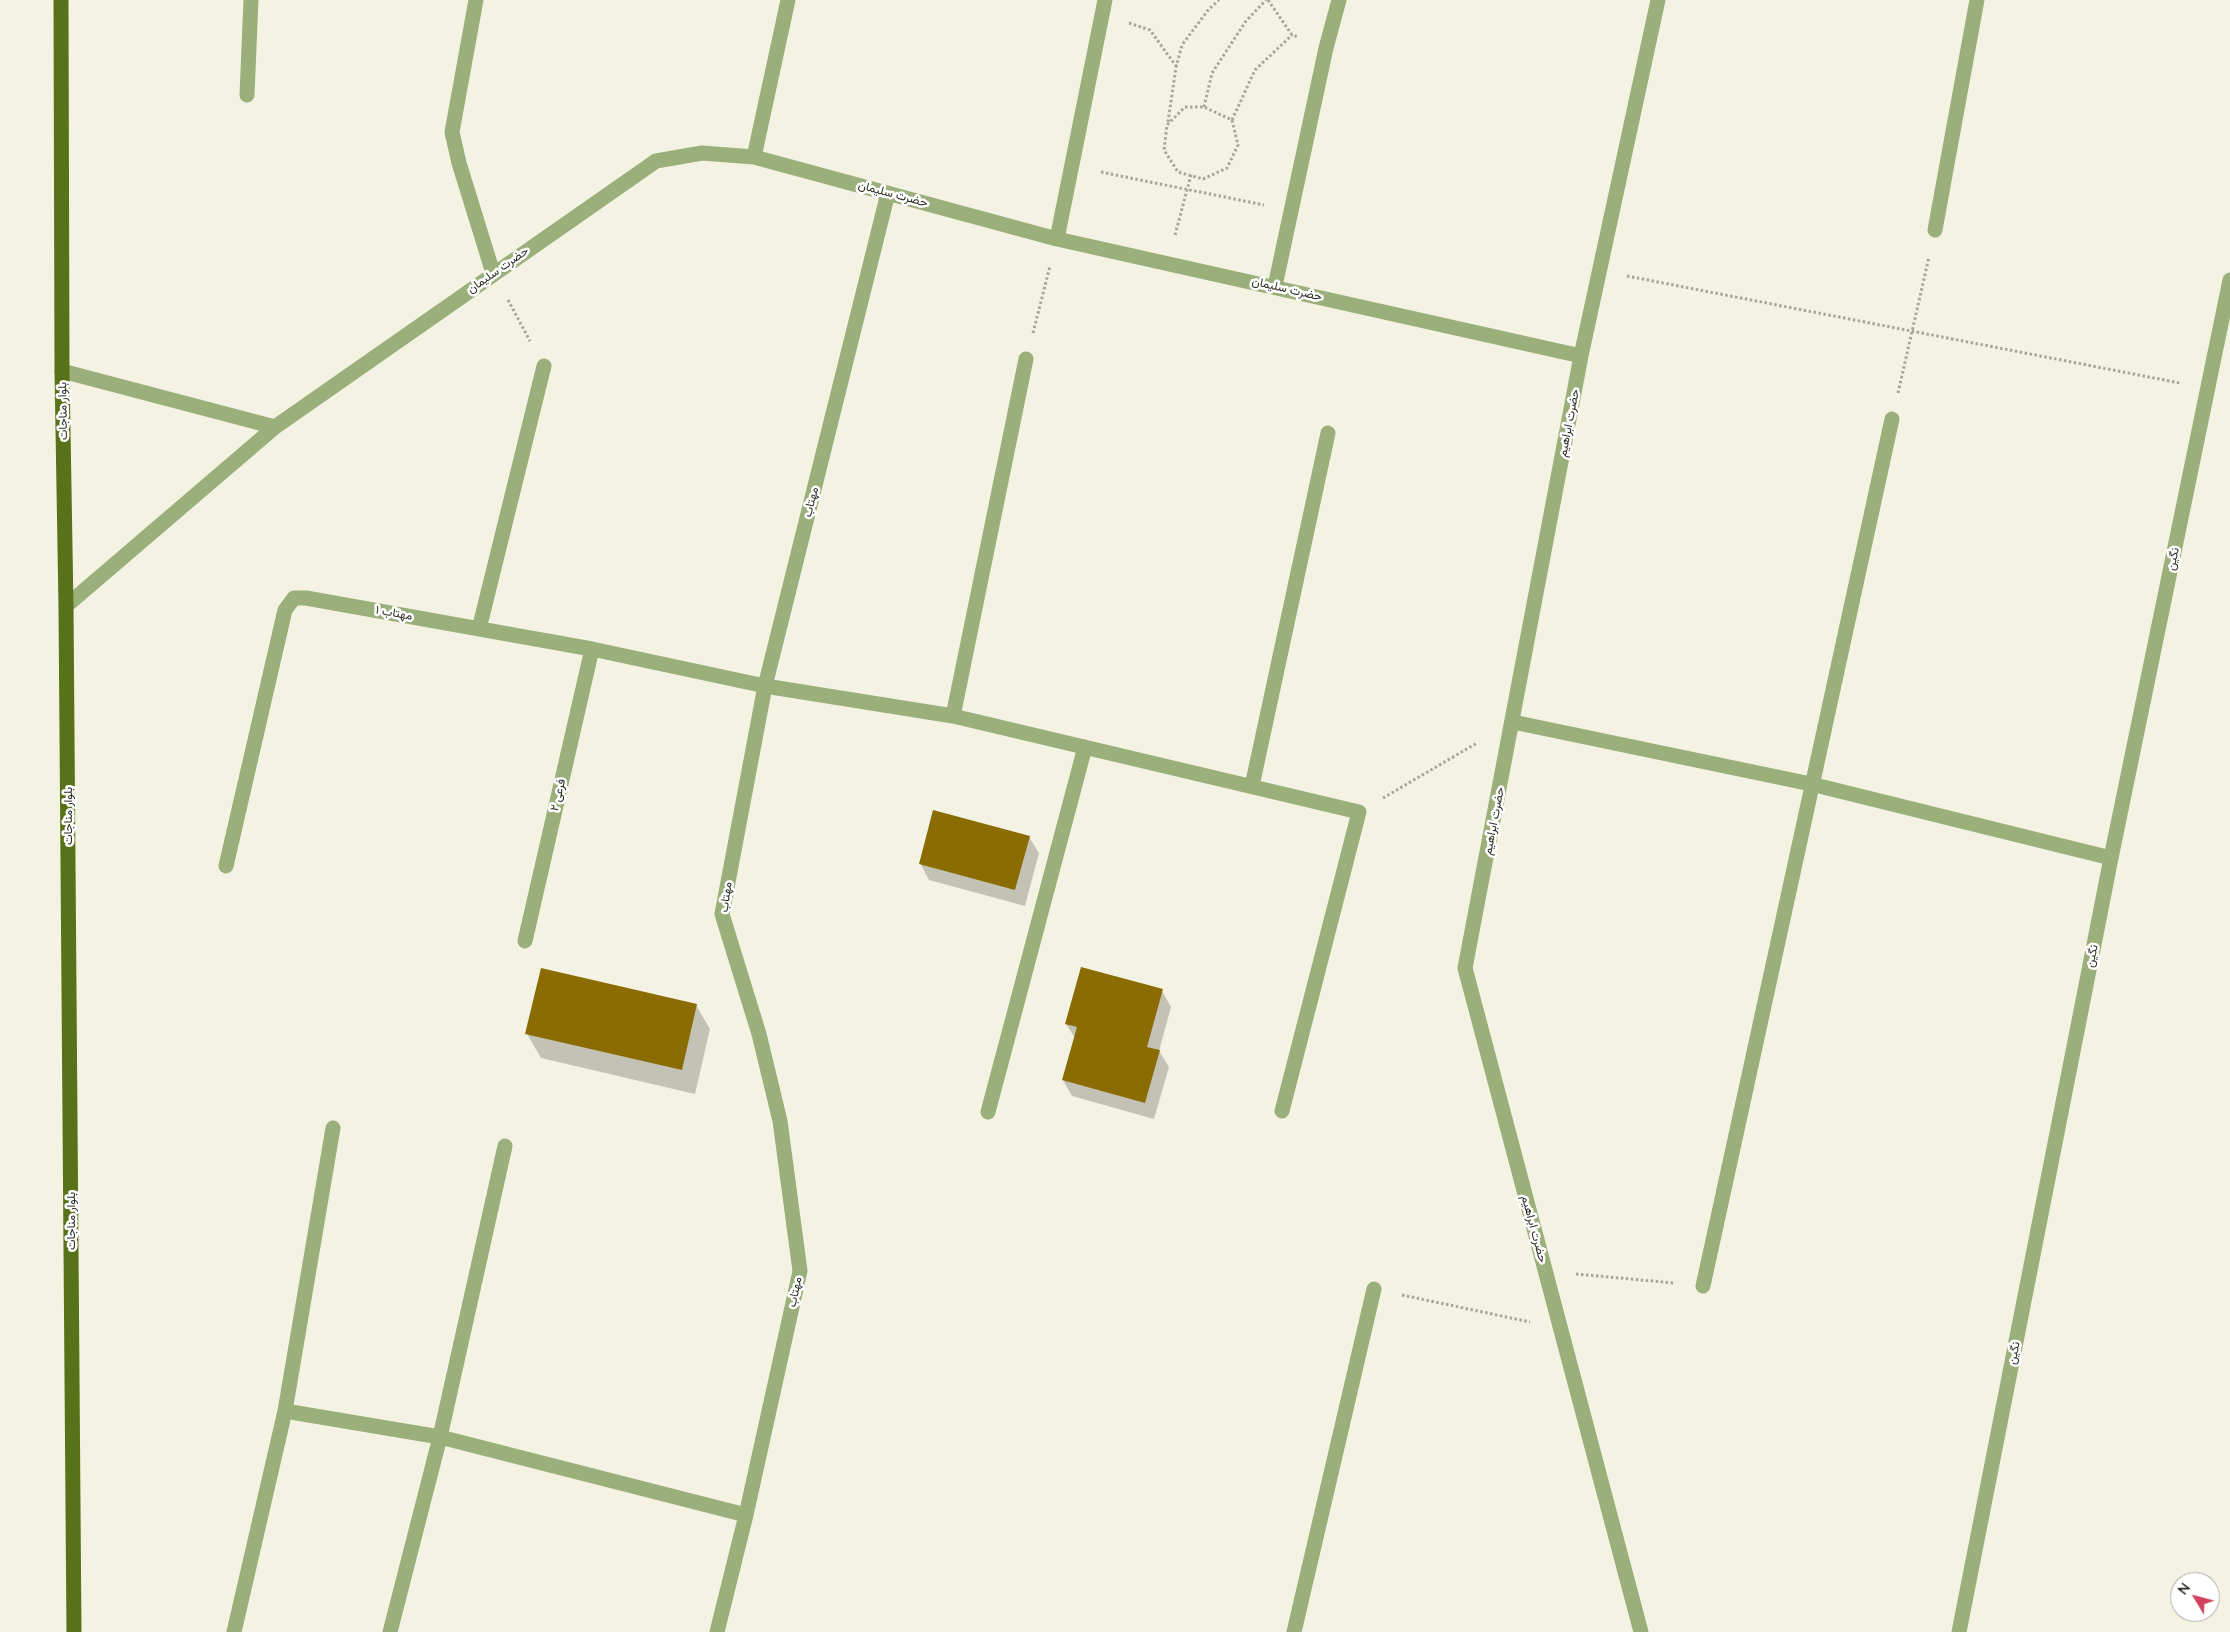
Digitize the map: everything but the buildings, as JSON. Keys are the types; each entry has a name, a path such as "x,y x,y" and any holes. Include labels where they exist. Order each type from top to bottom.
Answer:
{"main road":[{"name":"بلوار مناجات","path":"61,0 62,371 66,606 74,1632"}],"street":[{"path":"246,95 251,0"},
{"path":"476,0 452,132 459,163 493,273"},
{"path":"754,157 788,0"},
{"path":"1275,286 1326,48 1339,0"},
{"name":"حضرت ابراهیم","path":"1640,1632 1465,968 1581,356 1658,0"},
{"path":"1935,230 1977,0"},
{"path":"1057,239 1103,7"},
{"name":"حضرت سلیمان","path":"66,606 275,427 656,161 702,154 754,157 1057,239 1275,286 1581,356"},
{"name":"مهتاب","path":"718,1632 800,1271 780,1120 759,1034 722,914 765,686 888,193"},
{"name":"نگین","path":"1959,1632 2111,858 2230,280"},
{"path":"953,716 1026,359"},
{"path":"478,629 544,366"},
{"path":"62,371 275,427"},
{"path":"1703,1286 1892,419"},
{"path":"1252,786 1328,433"},
{"name":"مهتاب ۱","path":"226,866 285,610 294,598 306,598 592,649 765,686 953,716 1359,812"},
{"name":"فرعی ۲","path":"525,941 592,649"},
{"path":"1512,722 1811,784 2111,858"},
{"path":"988,1112 1085,747"},
{"path":"1282,1111 1359,812"},
{"path":"234,1632 286,1411 333,1128"},
{"path":"390,1632 440,1437 505,1146"},
{"path":"1294,1632 1374,1289"},
{"path":"286,1411 440,1437 746,1515"}],"path":[{"path":"1219,0 1209,9 1182,45 1176,66 1164,150 1178,172 1203,179 1226,168 1238,145 1232,120 1256,70 1292,35"},
{"path":"1204,107 1212,73 1246,21 1267,0 1292,35 1326,48"},
{"path":"1103,7 1150,30 1176,66"},
{"path":"1168,123 1185,107 1204,107 1232,120"},
{"path":"1072,166 1292,210"},
{"path":"1168,263 1191,176"},
{"path":"1892,419 1935,230"},
{"path":"1026,359 1057,239"},
{"path":"1599,270 2208,389"},
{"path":"493,273 544,366"},
{"path":"1359,812 1512,722"},
{"path":"1545,1271 1703,1286"},
{"path":"1374,1289 1560,1328"}]}
